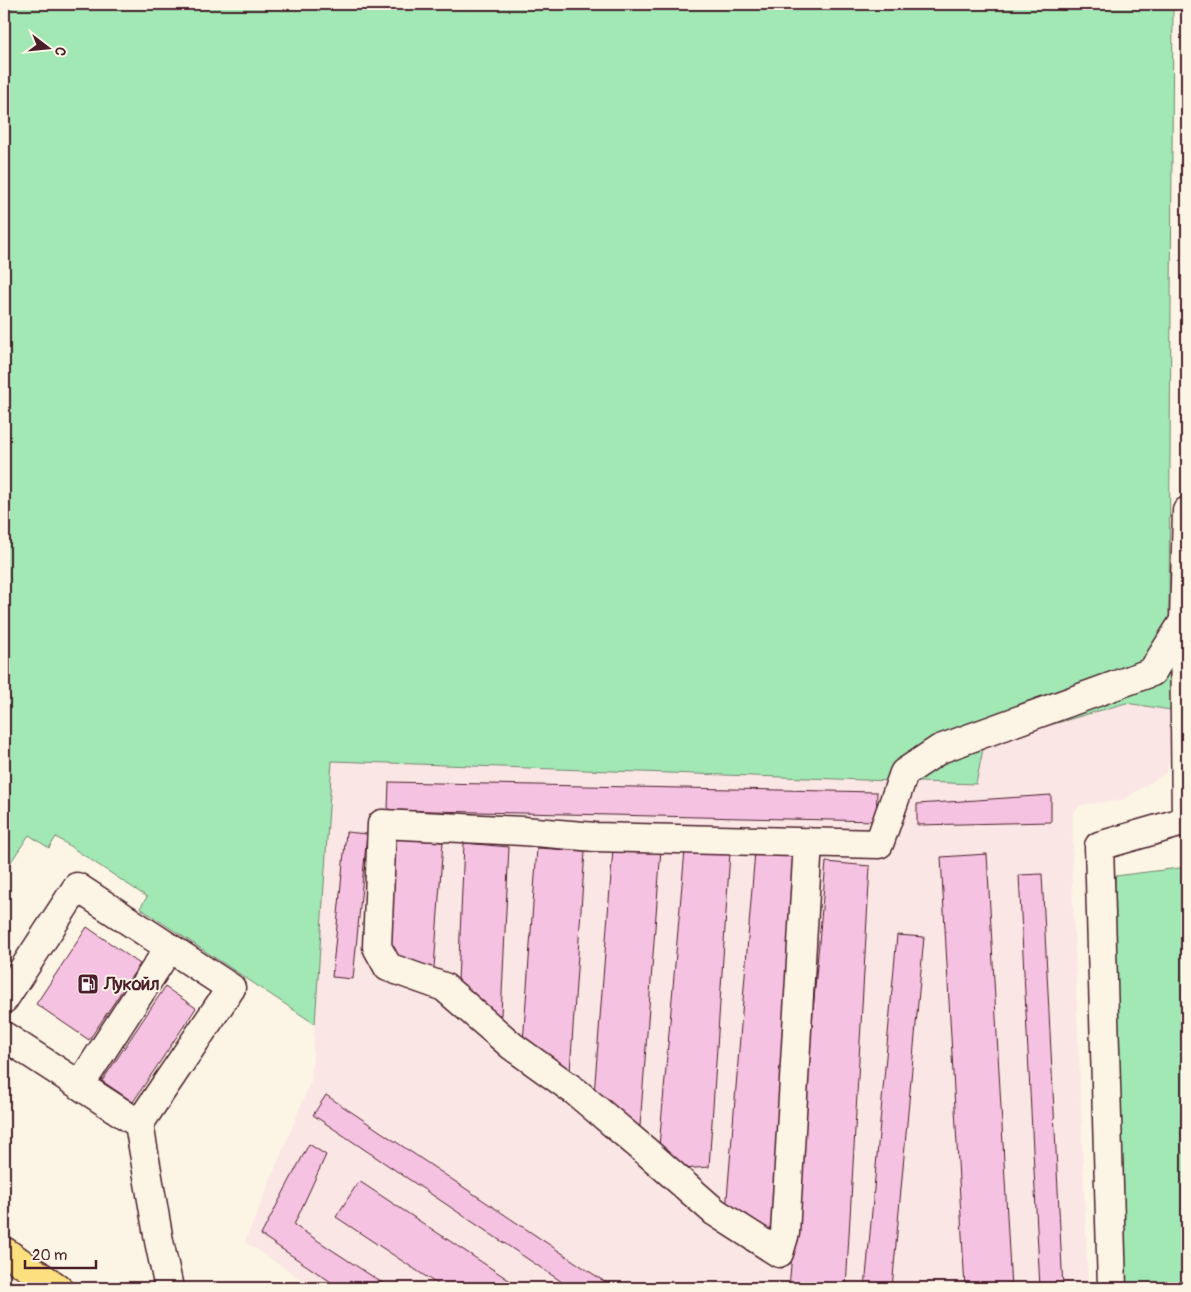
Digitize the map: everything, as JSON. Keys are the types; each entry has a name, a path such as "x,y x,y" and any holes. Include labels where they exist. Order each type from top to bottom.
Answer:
{"highway":[{"path":"4,1251 58,1288"}],"lane":[{"path":"1112,1288 1099,846 1187,821 1184,621 1187,511"},
{"path":"808,842 785,1233 778,1253 714,1212 576,1092 512,1046 444,987 388,967 377,947 382,824 523,831 595,837 808,842 879,844 904,774 940,749 1152,672 1184,621"},
{"path":"4,999 77,887 230,988 139,1124 169,1288"},
{"path":"80,1086 169,948"},
{"path":"4,1036 139,1124"}],"shaded area":[{"path":"1126,703 1177,711 1167,772 1123,800 1081,805 1073,813 1072,882 1088,1288 314,1288 245,1242 311,1081 332,761 975,784 983,744"}],"green space":[{"path":"4,4 1173,4 1169,610 1177,711 1126,703 984,744 976,784 332,761 315,1024 140,908 147,897 56,837 49,848 29,835 4,872"},
{"path":"1187,867 1187,1288 1122,1288 1115,876"}],"building":[{"path":"389,782 877,792 876,821 388,810"},
{"path":"1051,795 1051,822 917,825 917,804"},
{"path":"346,832 367,834 353,979 332,977"},
{"path":"396,839 443,842 434,968 400,962 387,942"},
{"path":"464,843 509,847 501,1015 483,1012 458,982"},
{"path":"537,848 585,851 570,1072 523,1043"},
{"path":"613,849 661,849 640,1126 620,1119 594,1095"},
{"path":"685,850 730,853 709,1167 683,1169 659,1147"},
{"path":"755,851 800,853 773,1233 726,1211"},
{"path":"987,854 1011,1288 965,1288 941,857"},
{"path":"826,862 870,866 846,1288 789,1288"},
{"path":"1042,874 1063,1288 1040,1288 1019,875"},
{"name":"Лукойл","path":"87,927 140,964 89,1040 36,1004"},
{"path":"897,935 924,937 892,1288 865,1288"},
{"path":"165,987 196,1008 133,1102 102,1081"},
{"path":"326,1095 614,1288 571,1288 313,1115"},
{"path":"309,1144 326,1155 294,1225 390,1288 340,1288 261,1235"},
{"path":"359,1181 521,1288 443,1288 336,1217"}],"place":[{"name":"Лукойл","path":"88,984"}]}
